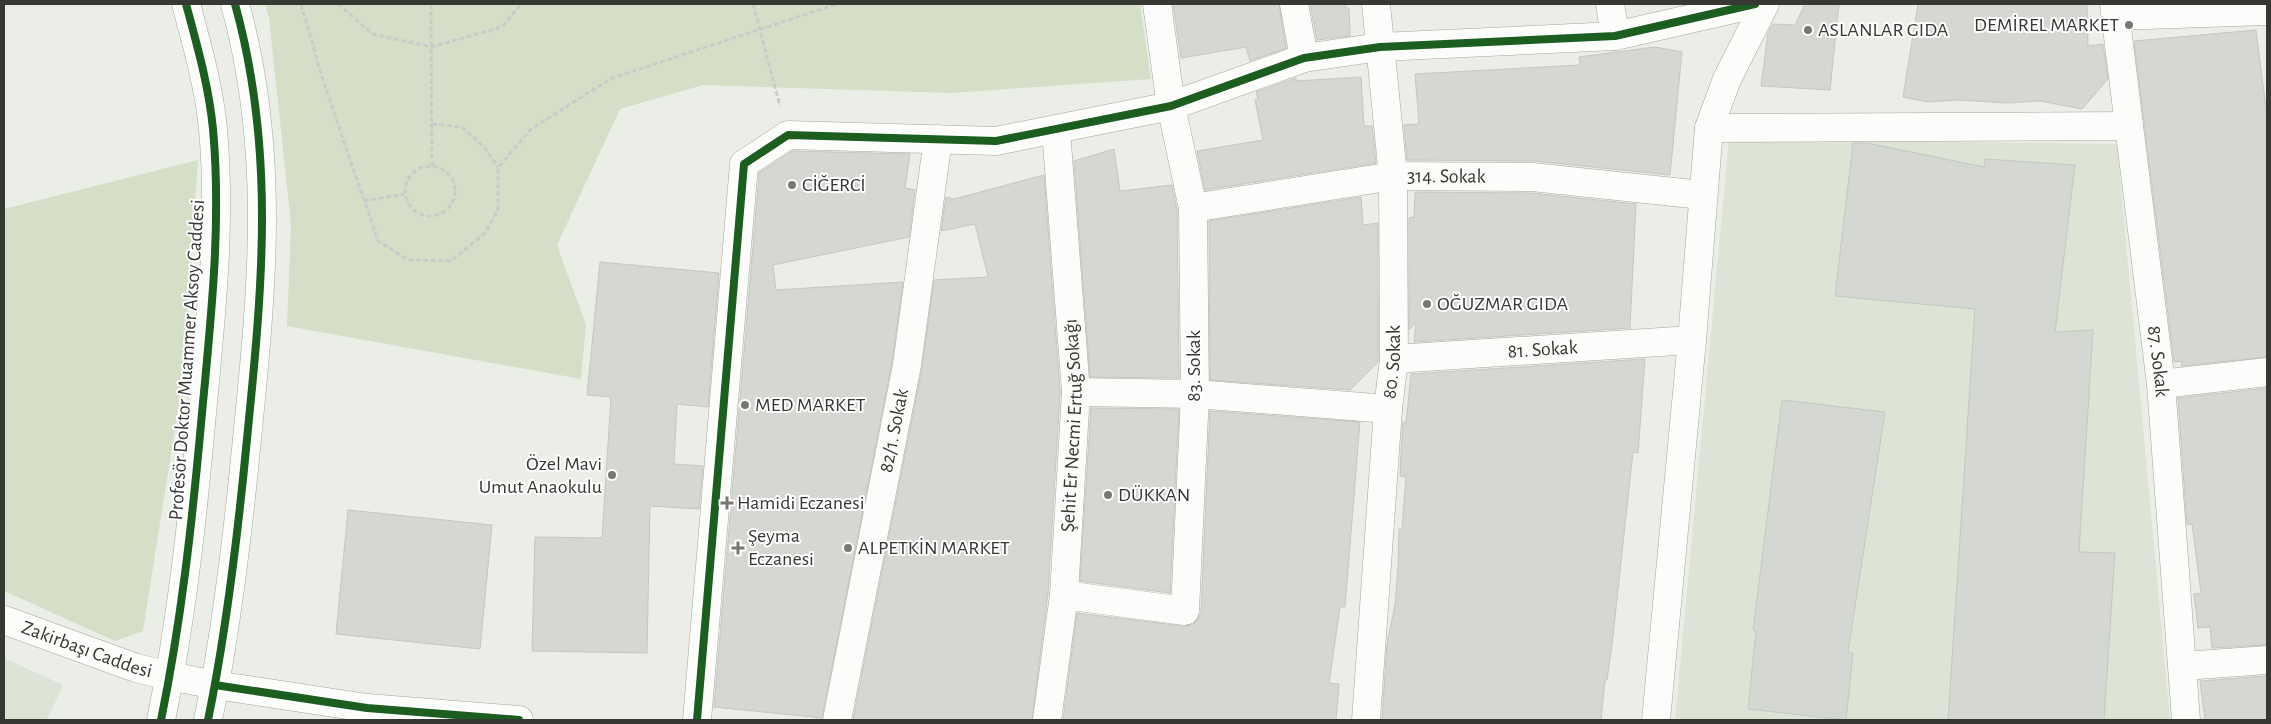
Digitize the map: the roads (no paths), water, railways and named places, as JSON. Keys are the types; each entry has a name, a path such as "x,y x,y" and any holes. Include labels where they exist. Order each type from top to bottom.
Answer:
{"street":[{"name":"Profesör Doktor Muammer Aksoy Caddesi","path":"161,720 170,676 192,517 212,295 217,216 213,128 204,76 186,4"},
{"path":"208,720 215,685 242,489 258,328 262,254 264,197 260,138 254,89 235,4"},
{"name":"83. Sokak","path":"1064,596 1184,611 1195,394 1193,208 1171,106 1157,4"},
{"path":"1294,4 1304,58"},
{"name":"80. Sokak","path":"1366,720 1388,409 1394,359 1393,176 1376,4"},
{"path":"1610,4 1615,36"},
{"path":"698,720 744,164 788,135 996,141 1171,106 1304,58 1380,47 1615,36 1755,4"},
{"path":"1656,720 1692,340 1702,195 1709,128 1727,79 1765,4"},
{"path":"2115,10 2267,11"},
{"name":"87. Sokak","path":"2115,10 2161,384 2186,720"},
{"path":"1709,128 2129,126"},
{"name":"Şehit Er Necmi Ertuğ Sokağı","path":"1047,720 1064,596 1076,392 1056,130"},
{"name":"82/1. Sokak","path":"837,720 907,365 938,139"},
{"name":"314. Sokak","path":"1193,208 1393,176 1532,177 1702,195"},
{"name":"81. Sokak","path":"1394,359 1692,340"},
{"path":"2161,384 2267,372"},
{"path":"1076,392 1195,394 1388,409"},
{"name":"Zakirbaşı Caddesi","path":"4,620 136,668 215,685 374,714 519,720"},
{"path":"2182,666 2267,660"}],"place":[{"name":"DEMİREL MARKET","path":"2129,25"},
{"name":"ASLANLAR GIDA","path":"1808,30"},
{"name":"CİĞERCİ","path":"792,185"},
{"name":"OĞUZMAR GIDA","path":"1427,304"},
{"name":"MED MARKET","path":"745,405"},
{"name":"Özel Mavi Umut Anaokulu","path":"612,475"},
{"name":"DÜKKAN","path":"1108,495"},
{"name":"Hamidi Eczanesi","path":"727,503"},
{"name":"Şeyma Eczanesi","path":"738,548"},
{"name":"ALPETKİN MARKET","path":"848,548"}]}
